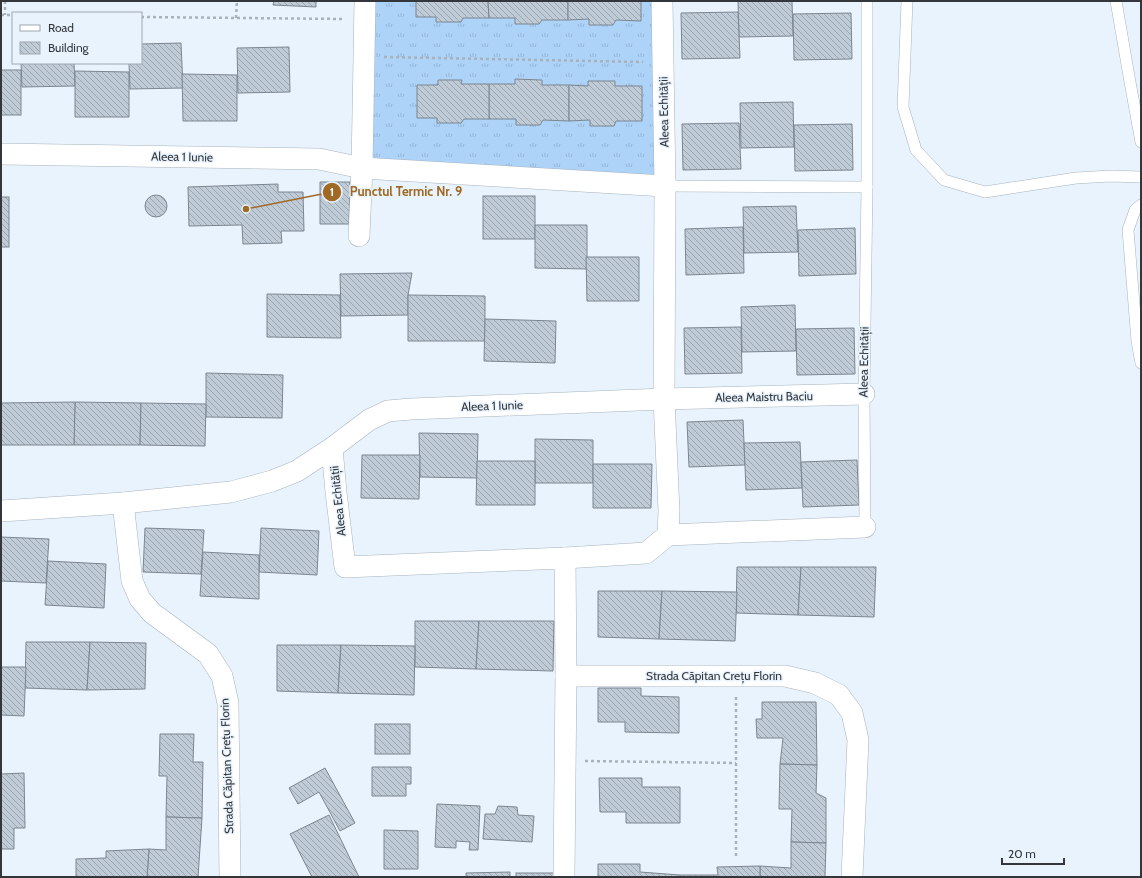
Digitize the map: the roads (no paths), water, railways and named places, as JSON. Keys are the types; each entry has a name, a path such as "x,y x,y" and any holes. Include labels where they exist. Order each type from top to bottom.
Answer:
{"street":[{"name":"Aleea Echității","path":"662,1 665,186 664,399 670,511 668,535"},
{"path":"359,236 362,168 364,10"},
{"name":"Aleea 1 Iunie","path":"1,154 319,159 362,168 665,186"},
{"name":"Aleea Maistru Baciu","path":"664,399 864,394"},
{"name":"Aleea 1 Iunie","path":"332,448 369,420 388,411 664,399"},
{"name":"Aleea Echității","path":"1,511 77,507 232,492 272,481 297,471 332,448 345,566 565,558 646,553 668,535 865,527"},
{"name":"Strada Căpitan Crețu Florin","path":"123,503 132,581 140,599 152,613 208,654 222,676 228,702 230,877"},
{"path":"564,877 566,676 565,558"},
{"name":"Strada Căpitan Crețu Florin","path":"566,676 785,676 815,684 839,695 852,713 858,740 852,877"}],"lane":[{"name":"Aleea Echității","path":"865,527 864,394 867,186 867,1"},
{"path":"907,1 903,107 916,150 944,180 985,192 1076,178 1111,176 1141,177"},
{"path":"1116,1 1141,142"},
{"path":"665,186 867,186"},
{"path":"1141,205 1135,210 1128,230 1137,341 1141,363"}],"place":[{"name":"Punctul Termic Nr. 9","path":"246,209"}]}
